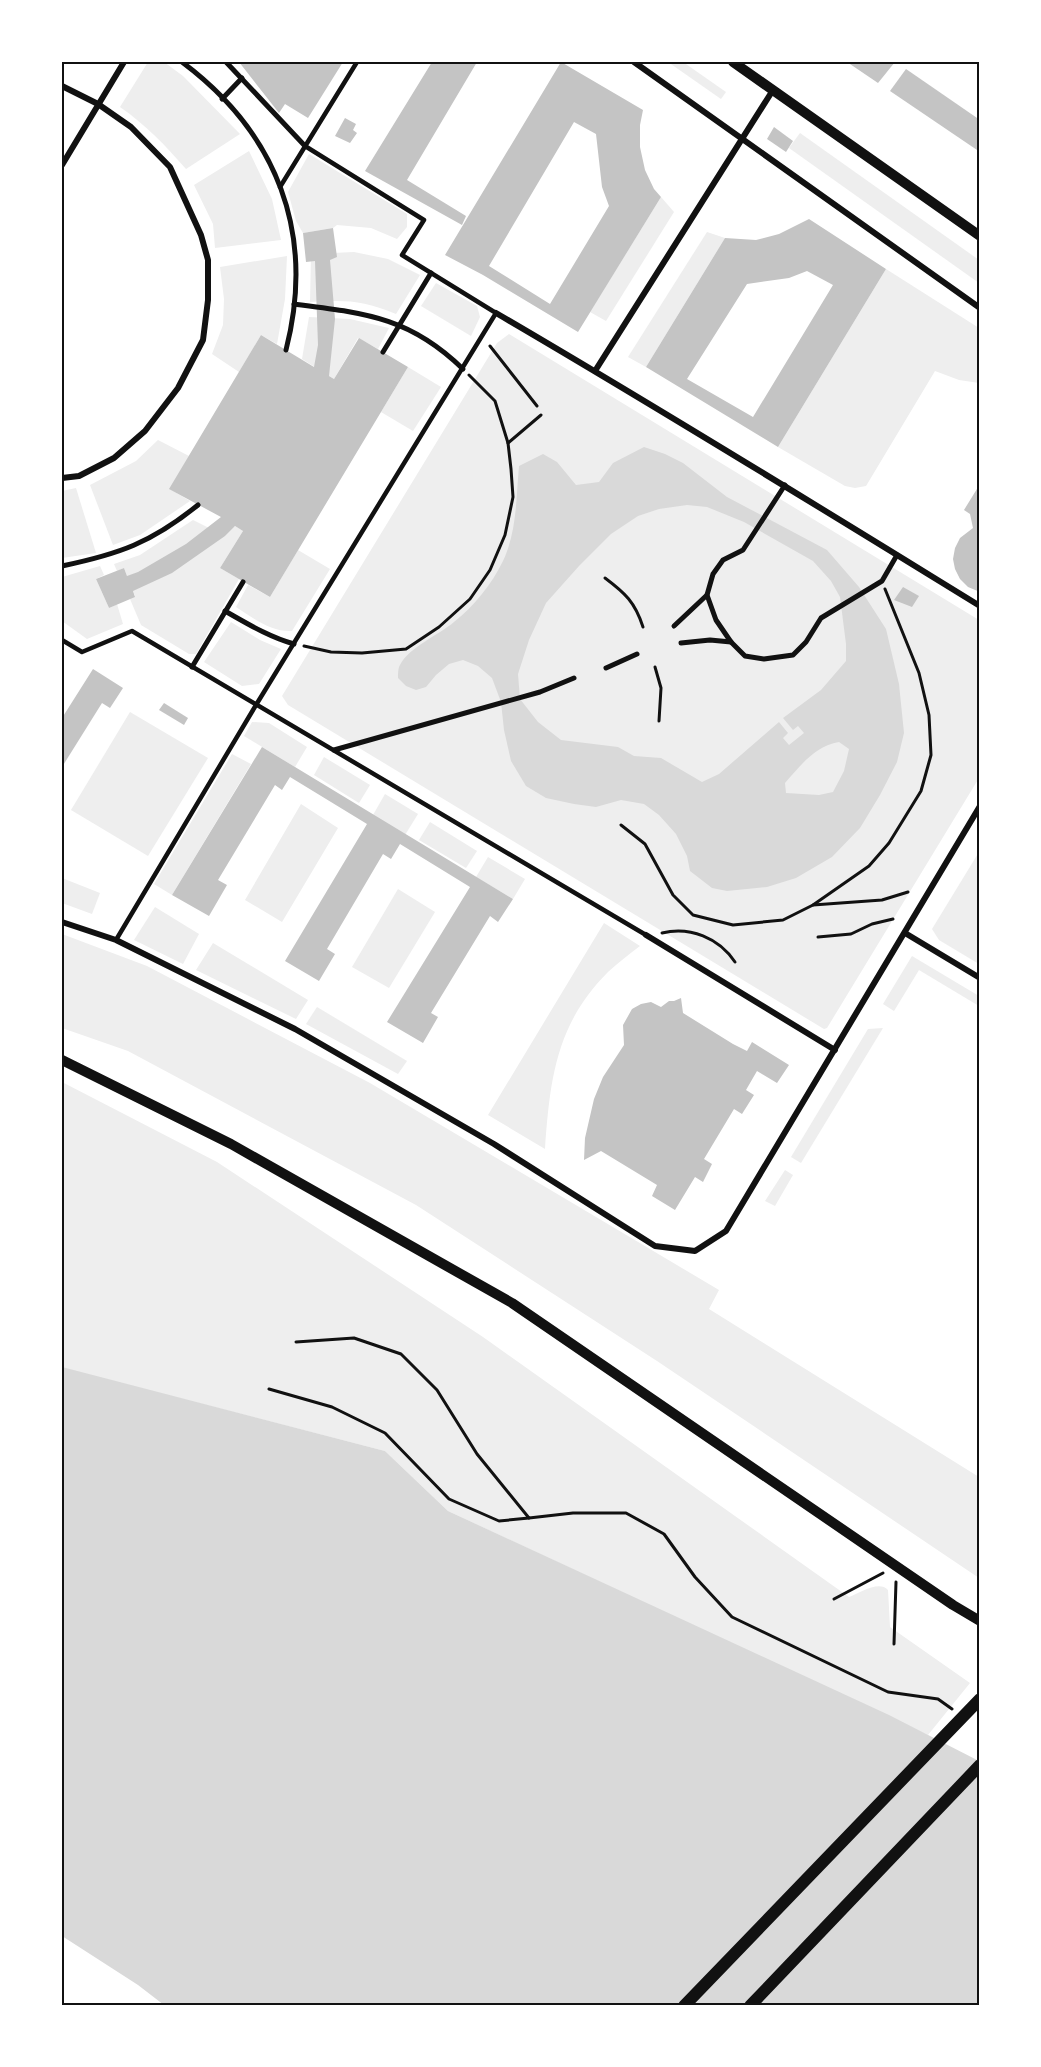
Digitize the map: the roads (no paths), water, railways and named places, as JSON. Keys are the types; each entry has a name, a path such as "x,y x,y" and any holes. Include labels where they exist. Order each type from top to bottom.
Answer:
{"main road":[{"path":"684,2006 980,1699"},
{"path":"750,2006 980,1766"}],"street":[{"path":"62,165 124,62"},
{"path":"182,62 200,75 246,123 272,164 288,212 295,247 294,304 286,350"},
{"path":"226,62 304,146"},
{"path":"634,62 980,308"},
{"path":"733,62 980,236"},
{"path":"222,99 242,78"},
{"path":"62,86 98,104 132,127 170,166 201,235 208,260 208,300 203,340 178,388 145,431 114,458 79,476 62,478"},
{"path":"595,371 772,90"},
{"path":"383,352 431,273"},
{"path":"294,304 358,312 385,319 444,350 463,369"},
{"path":"496,313 784,485 980,606"},
{"path":"674,626 707,595 713,574 723,560 743,550 784,485"},
{"path":"62,566 106,557 138,545 160,534 198,505"},
{"path":"707,595 716,620 731,642 745,656 764,659 794,655 806,642 821,618 882,581 897,555"},
{"path":"192,667 243,582"},
{"path":"225,611 259,631 294,644"},
{"path":"681,643 710,640 731,642"},
{"path":"606,668 637,654"},
{"path":"334,750 540,692 574,678"},
{"path":"62,922 116,940 295,1029 494,1144 655,1246 695,1251 726,1231 980,806"},
{"path":"905,933 980,978"},
{"path":"647,935 835,1050"},
{"path":"62,1060 231,1144 512,1303 980,1621"}],"lane":[{"path":"280,187 357,62"},
{"path":"116,940 256,705 496,313 402,255 424,220 304,146"},
{"path":"62,640 82,652 132,631 647,935"}]}
